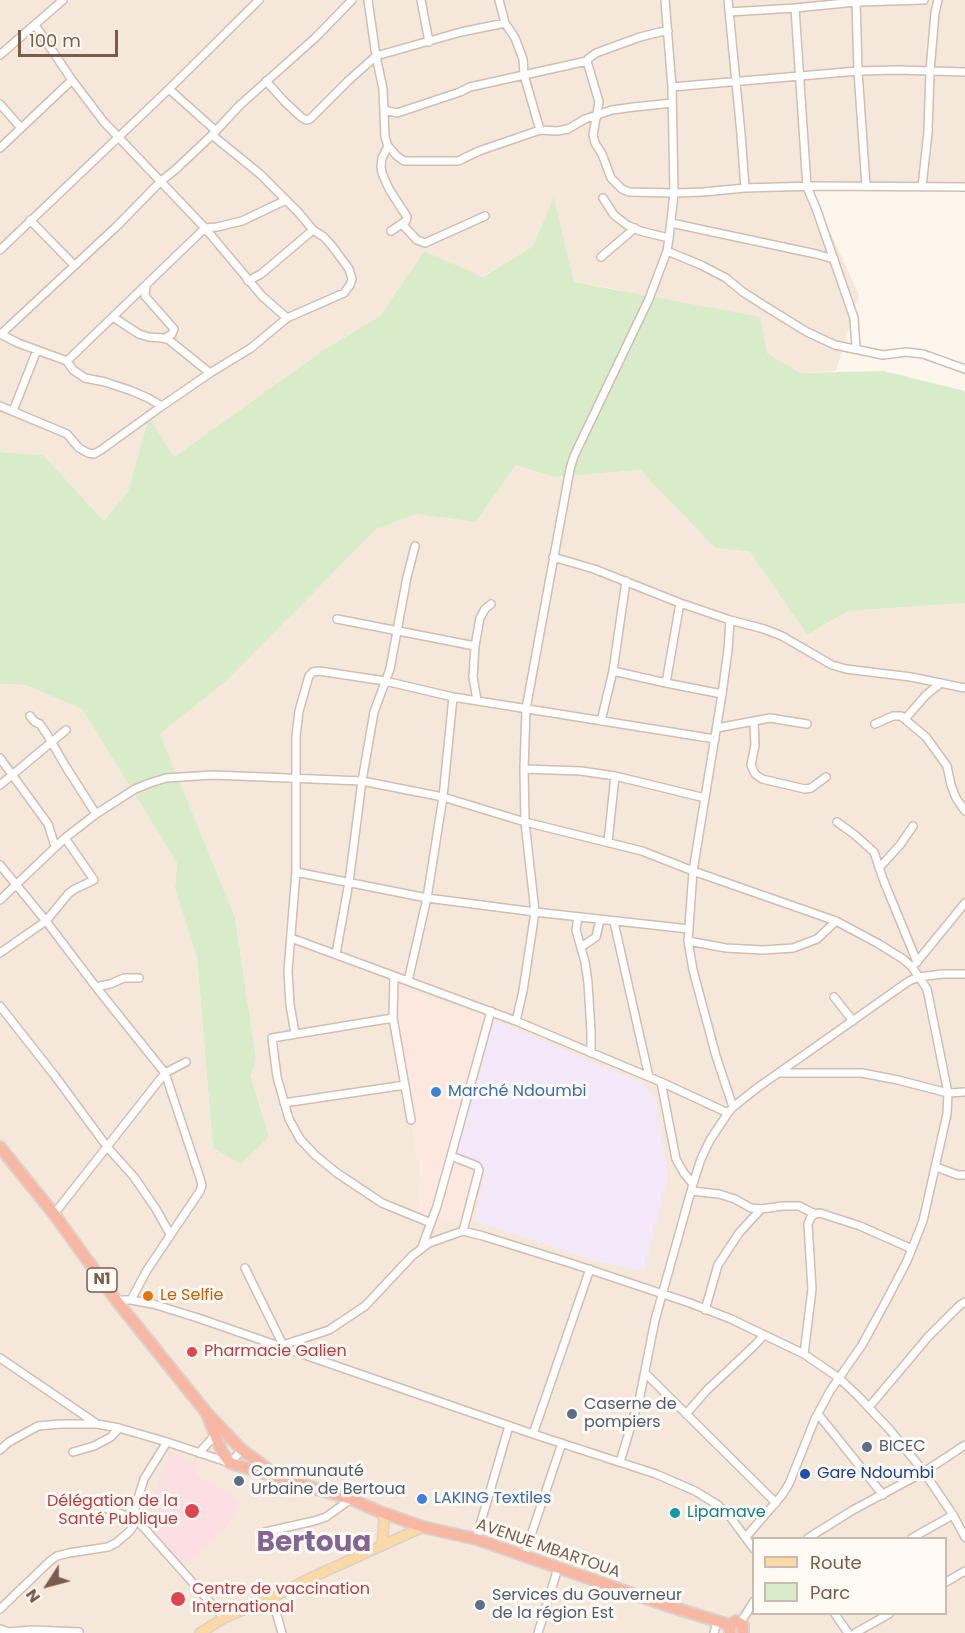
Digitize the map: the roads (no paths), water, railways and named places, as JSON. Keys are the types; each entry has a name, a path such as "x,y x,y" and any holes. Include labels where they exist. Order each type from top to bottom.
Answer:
{"highway":[{"name":"N1","path":"0,1147 54,1214 116,1300 206,1412 213,1427 219,1434 281,1478"},
{"name":"N1","path":"219,1434 222,1452 230,1463 351,1499 423,1527"},
{"name":"AVENUE MBARTOUA","path":"423,1527 476,1539 717,1621 730,1629"},
{"path":"730,1629 736,1621 742,1628"}],"main road":[{"path":"378,1511 382,1512 384,1521 382,1545"},
{"path":"200,1633 224,1618 273,1598 308,1579 423,1527"}],"street":[{"path":"0,55 63,0"},
{"path":"0,250 259,0"},
{"path":"162,406 148,398 105,382 85,378 73,370 68,362 1,334 117,226 160,181 214,133 240,105 315,38 352,0"},
{"path":"368,0 383,88 384,137 388,146 404,161 458,161 479,151 540,130 563,131 598,115 634,106 672,103"},
{"path":"421,0 429,42"},
{"path":"499,0 505,24 523,59 524,75 540,130"},
{"path":"516,1021 535,912 525,822 526,709 570,470 574,456 649,299 667,251 669,238 674,193 672,87 665,0"},
{"path":"728,0 745,188"},
{"path":"729,12 856,1 924,0"},
{"path":"922,187 928,132 930,71 938,0"},
{"path":"856,1 866,186"},
{"path":"795,8 807,187 854,318 855,348"},
{"path":"266,81 306,120 310,119 376,56 461,32 505,24"},
{"path":"35,25 72,81 118,138 205,228 262,296 287,318"},
{"path":"384,110 397,113 470,87 587,61 607,49 640,37 668,31"},
{"path":"587,61 599,102 593,135 595,142 611,178 629,192 674,193 745,188 866,186 965,187"},
{"path":"672,87 858,71 965,72"},
{"path":"0,148 72,81"},
{"path":"0,406 60,430 67,434 79,448 94,454 210,373 251,348 287,318 344,293 350,285 352,279 349,269 324,237 313,230 260,174 169,89"},
{"path":"0,104 21,128"},
{"path":"388,146 381,166 386,182 407,219 391,231"},
{"path":"603,198 614,215 635,228 669,238"},
{"path":"68,362 205,228 242,221 285,200"},
{"path":"402,224 417,240 425,243 485,216"},
{"path":"30,220 74,265"},
{"path":"671,222 834,259"},
{"path":"601,257 635,228"},
{"path":"248,281 261,274 313,230"},
{"path":"667,251 726,278 743,292 807,332 835,345 883,355 906,352 922,354 965,369"},
{"path":"146,285 145,296 174,329 165,339"},
{"path":"113,317 139,334 169,340 210,373"},
{"path":"13,411 37,350"},
{"path":"336,954 349,882 362,781 375,712 390,669 415,546"},
{"path":"554,557 594,569 680,603 764,629 782,636 839,667 911,677 965,688"},
{"path":"601,721 613,671 626,581"},
{"path":"666,682 680,603"},
{"path":"477,700 473,677 475,646 480,618 491,604"},
{"path":"338,619 475,646"},
{"path":"730,620 717,728 693,871 688,941 693,970 730,1110"},
{"path":"613,671 722,694"},
{"path":"296,1033 288,971 296,872 296,736 299,711 309,676 313,672 385,681 526,709 715,739"},
{"path":"905,719 941,683"},
{"path":"408,981 428,898 443,796 453,696"},
{"path":"30,716 40,724 96,814"},
{"path":"875,724 897,716 905,719 926,736 943,759 956,798 965,811"},
{"path":"717,728 770,718 807,724"},
{"path":"754,721 755,745 751,765 755,774 762,779 805,789 811,788 826,777"},
{"path":"0,785 66,730"},
{"path":"0,758 48,824 55,846"},
{"path":"524,770 581,771 615,776 705,798"},
{"path":"0,900 65,838 96,814 135,789 150,783 166,778 213,775 362,781 443,796 525,822 642,851 836,921 914,965"},
{"path":"608,842 615,776"},
{"path":"746,1538 789,1484 830,1391 862,1345 907,1261 923,1221 947,1114 948,1093 927,989 914,965 872,849 837,822"},
{"path":"879,868 900,845 913,826"},
{"path":"0,953 46,921 69,893 94,880 65,838"},
{"path":"0,865 165,1073 202,1185 147,1270 131,1300"},
{"path":"296,872 428,898 614,922 689,929"},
{"path":"914,965 965,903"},
{"path":"578,917 576,930 588,983 591,1053"},
{"path":"581,946 596,937 600,920"},
{"path":"688,941 726,948 763,950 794,948 817,939 836,921"},
{"path":"614,922 649,1077"},
{"path":"291,938 491,1011 730,1110"},
{"path":"620,1462 640,1396 655,1320 692,1187 710,1140 730,1110 909,981 943,974 965,974"},
{"path":"394,977 393,1018 411,1120"},
{"path":"96,987 124,978 139,978"},
{"path":"834,997 853,1021"},
{"path":"0,1006 108,1148 134,1177 170,1234"},
{"path":"421,1250 437,1206 491,1011"},
{"path":"393,1018 272,1038 277,1077 289,1119 300,1139 315,1155 337,1173 382,1203 431,1223"},
{"path":"54,1214 165,1073 186,1062"},
{"path":"779,1073 862,1073 948,1093 965,1092"},
{"path":"661,1082 676,1159 692,1187 735,1199 751,1208 800,1206 815,1214"},
{"path":"284,1103 405,1085"},
{"path":"451,1156 478,1168 463,1231"},
{"path":"936,1167 958,1175 965,1175"},
{"path":"705,1310 718,1265 739,1233 761,1209"},
{"path":"804,1354 812,1289 808,1224 811,1217 820,1213 860,1226 912,1249"},
{"path":"284,1346 329,1330 365,1306 412,1256 429,1243 463,1231 483,1236 662,1293 731,1319 804,1354 839,1378 890,1430 924,1472 965,1537"},
{"path":"245,1268 284,1346"},
{"path":"533,1434 590,1269"},
{"path":"116,1300 153,1304 284,1346 509,1426 656,1474 718,1504 732,1518 752,1547"},
{"path":"869,1407 928,1337 965,1302"},
{"path":"686,1414 707,1390 764,1335"},
{"path":"0,1358 97,1424"},
{"path":"645,1373 776,1503"},
{"path":"818,1414 882,1495"},
{"path":"0,1450 38,1425 97,1424 167,1442 230,1463 242,1450"},
{"path":"476,1539 509,1426"},
{"path":"73,1452 94,1446 111,1437 119,1428"},
{"path":"199,1453 219,1434"},
{"path":"0,1609 57,1556 69,1552 108,1547 130,1531 137,1520 135,1508 144,1479 167,1442"},
{"path":"524,1556 562,1443"},
{"path":"811,1537 853,1510 924,1472 965,1445"},
{"path":"265,1532 326,1517 351,1499"},
{"path":"103,1508 137,1520 224,1618"},
{"path":"915,1537 953,1515"},
{"path":"538,1633 558,1568"},
{"path":"947,1581 965,1571"},
{"path":"273,1598 282,1633"},
{"path":"742,1628 752,1603"},
{"path":"836,1615 848,1633"},
{"path":"855,1633 887,1615"},
{"path":"714,1633 717,1621"},
{"path":"0,1629 9,1632 32,1630 79,1632"}],"place":[{"name":"Marché Ndoumbi","path":"436,1092"},
{"name":"Le Selfie","path":"148,1296"},
{"name":"Pharmacie Galien","path":"192,1352"},
{"name":"Caserne de pompiers","path":"572,1414"},
{"name":"BICEC","path":"867,1447"},
{"name":"Gare Ndoumbi","path":"805,1474"},
{"name":"Communauté Urbaine de Bertoua","path":"239,1481"},
{"name":"LAKING Textiles","path":"422,1499"},
{"name":"Délégation de la Santé Publique","path":"192,1511"},
{"name":"Lipamave","path":"675,1513"},
{"name":"Centre de vaccination International","path":"178,1599"},
{"name":"Services du Gouverneur de la région Est","path":"480,1605"}],"district":[{"name":"Bertoua","path":"314,1544"}]}
